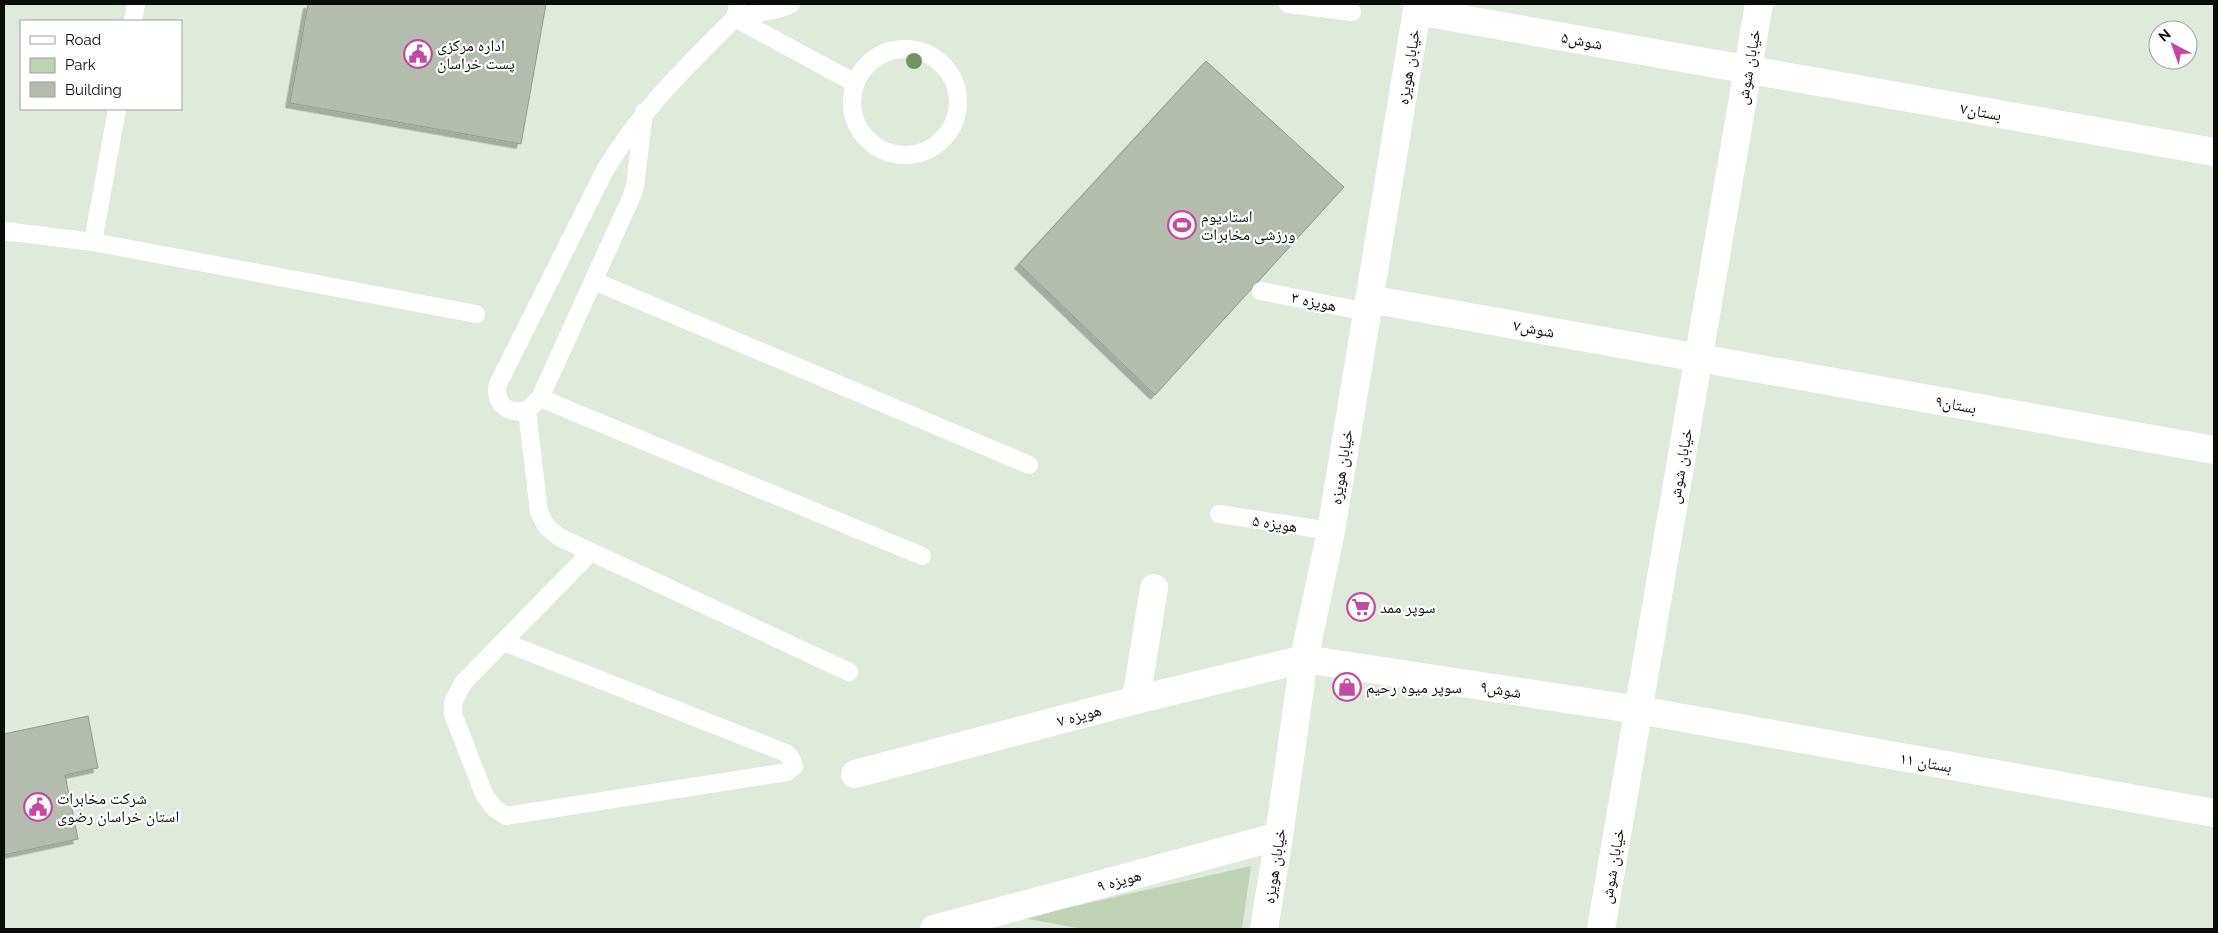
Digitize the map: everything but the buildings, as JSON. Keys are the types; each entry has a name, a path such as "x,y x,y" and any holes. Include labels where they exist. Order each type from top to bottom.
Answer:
{"street":[{"name":"خیابان شوش","path":"1601,929 1759,4"},
{"name":"شوش۵","path":"1418,7 1748,69"},
{"name":"خیابان هویزه","path":"1264,929 1304,659 1330,531 1418,7"},
{"name":"بستان۷","path":"1748,69 2214,152"},
{"name":"شوش۷","path":"1368,305 1698,358"},
{"name":"بستان۹","path":"1698,358 2214,450"},
{"path":"1136,700 1154,588"},
{"name":"شوش۹","path":"1304,659 1639,710"},
{"name":"هویزه ۷","path":"854,774 1136,700 1304,659"},
{"name":"بستان ۱۱","path":"1639,710 2214,813"},
{"name":"هویزه ۹","path":"946,926 1279,836"},
{"path":"946,926 991,929"}],"lane":[{"path":"133,20 136,4"},
{"path":"791,4 778,9 736,11 644,112 623,140 605,170 498,384 497,399 504,407 515,410 534,404 922,556"},
{"path":"1288,4 1352,12"},
{"path":"736,11 855,83"},
{"path":"908,49 924,52 938,60 950,72 956,87 958,104 955,120 947,135 927,150 902,155 886,151 872,143 860,131 854,116 852,99 855,83 864,68 876,57 891,50 908,49"},
{"path":"94,242 118,110"},
{"path":"644,112 635,186 631,198 594,281 534,404 539,512 546,526 559,537 849,672"},
{"path":"4,231 94,242 476,314"},
{"path":"594,281 1029,465"},
{"name":"هویزه ۳","path":"1261,291 1368,305"},
{"name":"هویزه ۵","path":"1219,514 1330,531"},
{"path":"504,642 786,753 791,758 794,766 787,772 506,816 494,808 484,794 453,714 453,702 463,683 592,552"}],"green space":[{"path":"1251,866 1242,929 1083,929 1023,918"}],"place":[{"name":"اداره مرکزی پست خراسان","path":"418,54"},
{"name":"استادیوم ورزشی مخابرات","path":"1182,225"},
{"name":"سوپر ممد","path":"1361,607"},
{"name":"سوپر میوه رحیم","path":"1347,687"},
{"name":"شرکت مخابرات استان خراسان رضوی","path":"38,807"}]}
